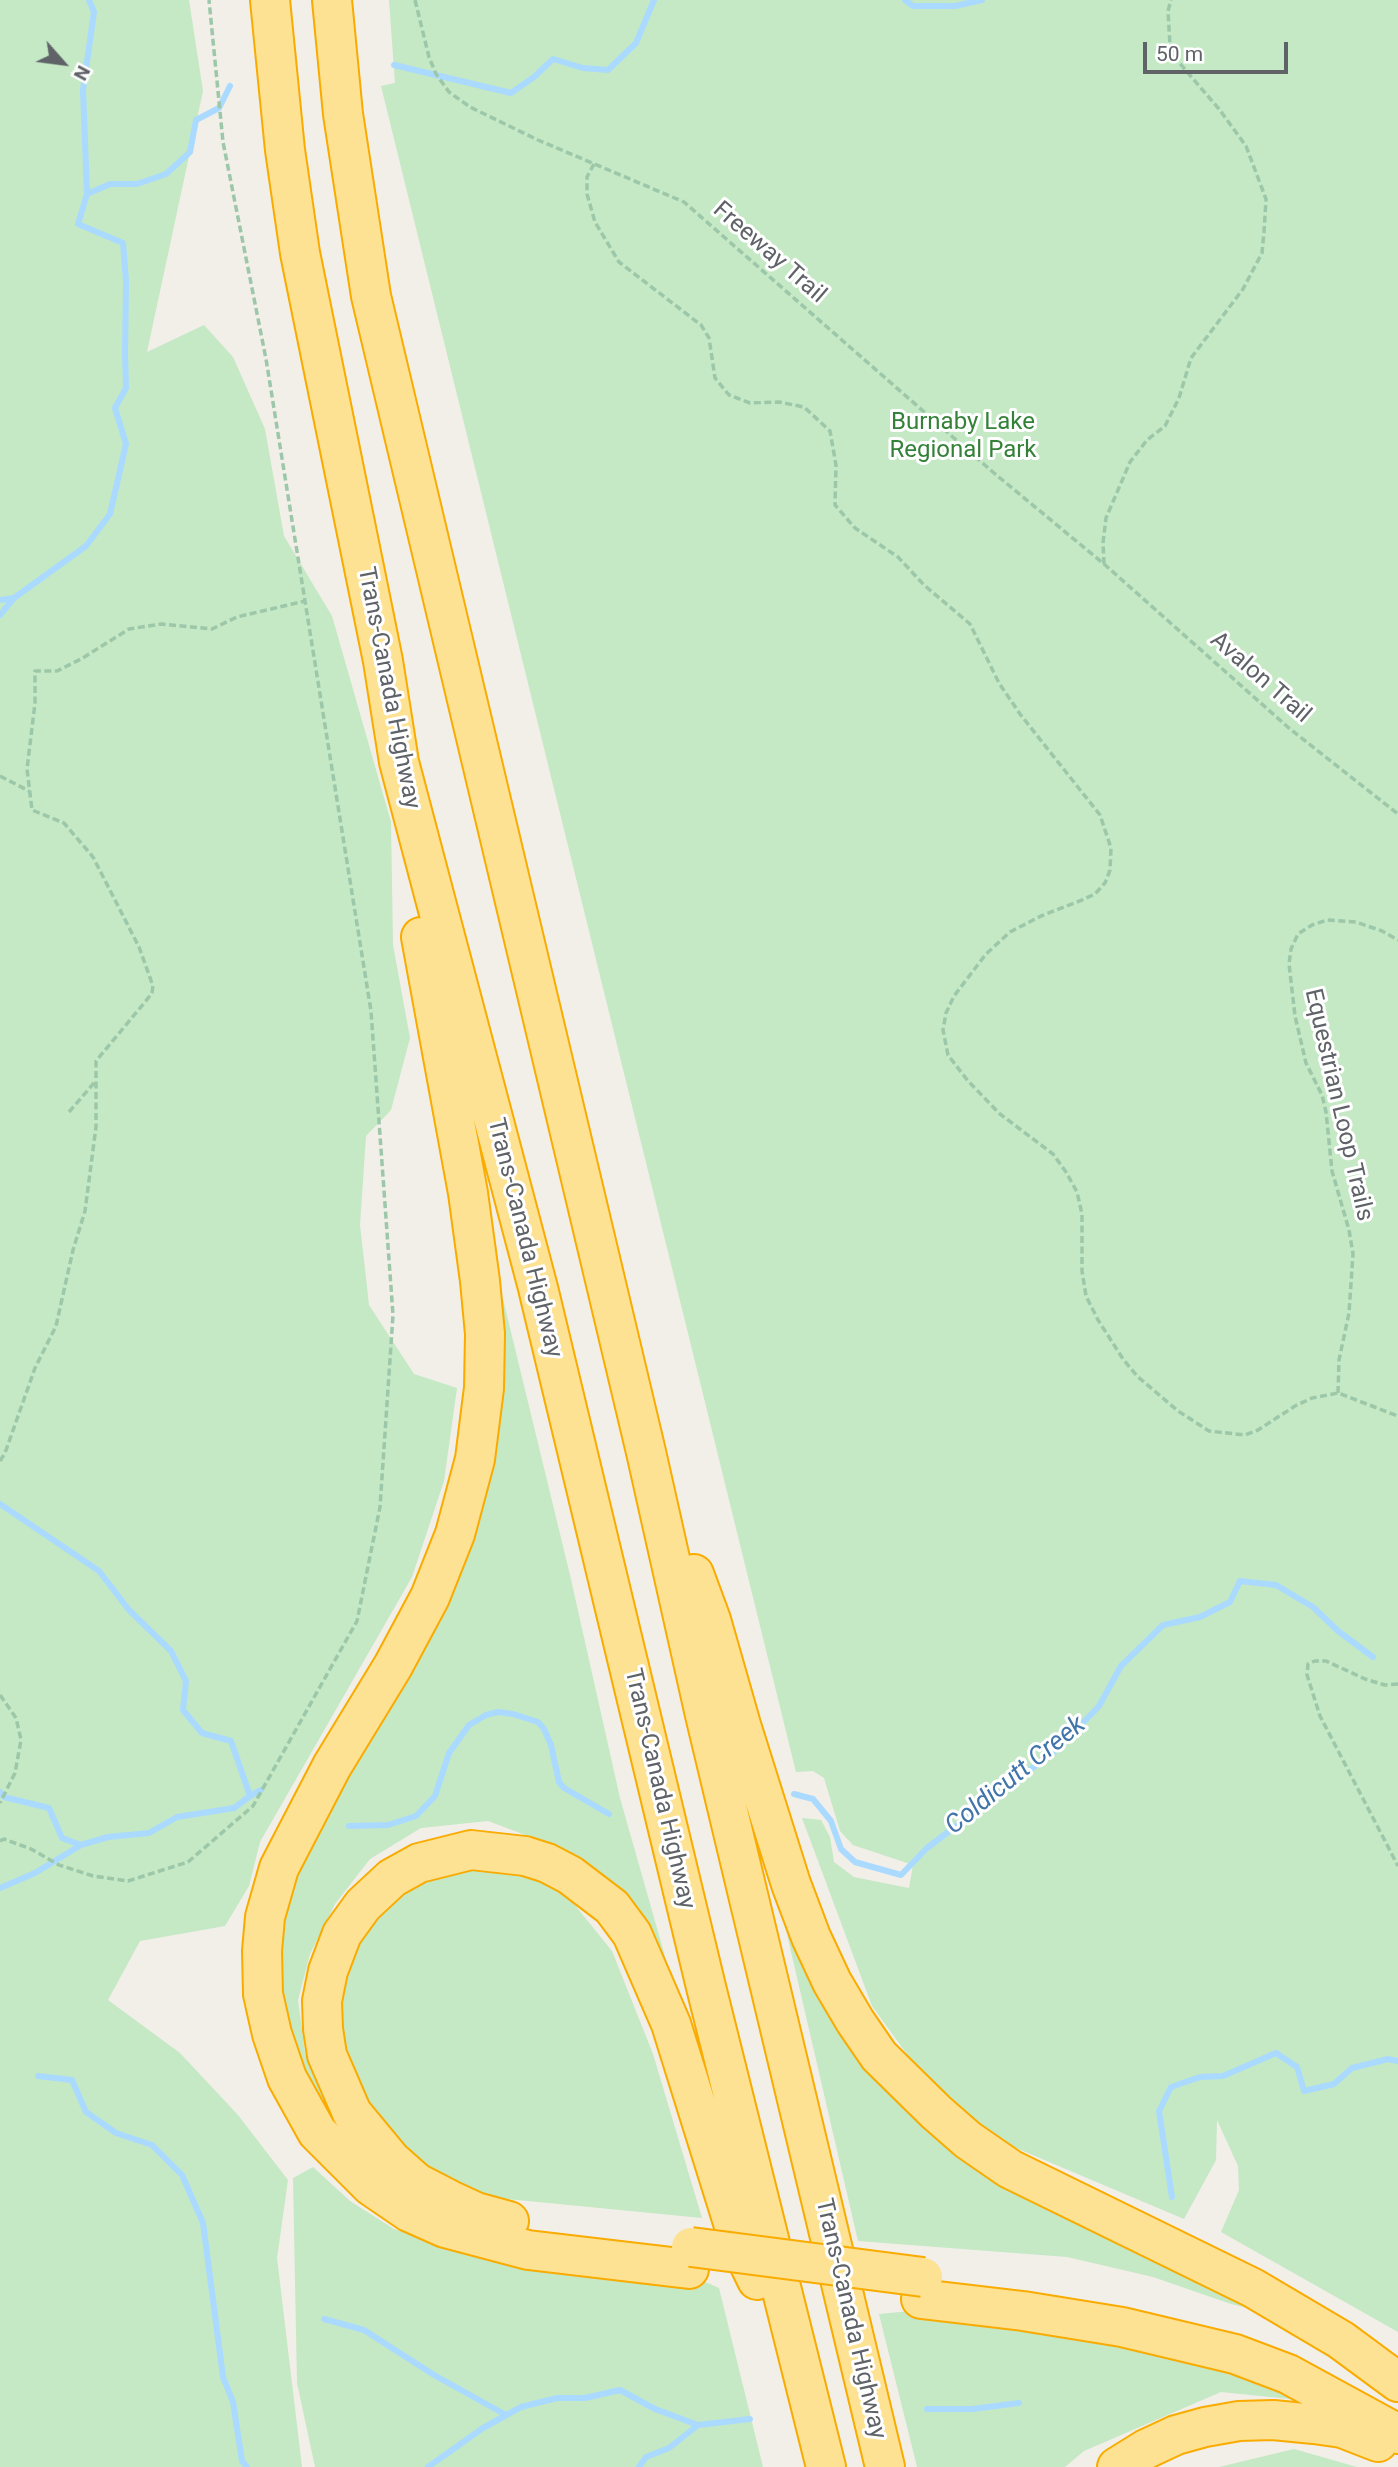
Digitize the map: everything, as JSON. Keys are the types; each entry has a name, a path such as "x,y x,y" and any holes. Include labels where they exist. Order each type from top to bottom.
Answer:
{"highway":[{"name":"Trans-Canada Highway","path":"270,0 285,150 300,253 383,661 399,762 538,1288 706,1987 826,2467"},
{"name":"Trans-Canada Highway","path":"332,0 343,114 370,296 885,2467"},
{"path":"399,762 401,826 468,1193 480,1281 485,1334 484,1388 475,1459 455,1534 430,1597 393,1666 332,1766 279,1868 265,1917 261,1951 263,1994 272,2034 287,2077 317,2132 370,2186 409,2212 445,2228 528,2250 690,2258"},
{"path":"646,1452 711,1620 770,1818 811,1937 838,1992 879,2056 968,2140 1010,2169 1253,2288 1341,2340 1398,2382"},
{"path":"801,2369 740,2245 671,2024 650,1972 632,1934 612,1907 588,1886 547,1863 500,1852 471,1850 446,1855 419,1863 392,1878 363,1905 342,1934 328,1971 322,2001 323,2029 327,2056 352,2113 391,2160 417,2183 476,2212 511,2222 690,2258 922,2288 1067,2295 1222,2328 1292,2354 1398,2405"},
{"path":"922,2288 1023,2311 1122,2327 1235,2354 1288,2374 1398,2434"},
{"path":"1117,2467 1176,2435 1239,2421 1273,2420 1342,2428 1398,2451"}],"path":[{"path":"0,1841 4,1839 31,1849 59,1865 93,1876 128,1881 188,1862 253,1806 357,1620 380,1507 393,1315 371,1012 266,359 222,142 209,0"},
{"name":"Freeway Trail","path":"415,0 429,57 436,74 449,92 470,107 684,202 994,473 1104,564"},
{"path":"1104,564 1105,518 1130,462 1147,440 1165,426 1179,398 1191,358 1243,289 1262,253 1266,199 1246,146 1176,59 1170,45 1168,11 1171,0"},
{"path":"594,164 587,177 587,194 595,222 619,262 701,325 709,338 715,378 729,395 750,403 779,402 804,407 830,431 836,465 835,505 855,528 898,557 923,585 970,624 1006,693 1100,815 1111,848 1110,870 1105,883 1095,894 1010,932 964,981 946,1013 943,1030 948,1055 968,1081 1000,1114 1053,1154 1077,1192 1082,1214 1082,1271 1086,1296 1123,1359 1137,1376 1178,1411 1209,1431 1245,1435 1303,1402 1338,1392 1398,1416"},
{"name":"Avalon Trail","path":"1104,564 1290,729 1398,814"},
{"path":"0,1461 35,1368 55,1326 85,1211 96,1116 96,1061 152,993 153,986 139,947 93,857 64,823 32,810 27,769 35,703 35,671 57,671 129,629 161,624 212,629 237,617 305,601"},
{"path":"0,776 29,791"},
{"name":"Equestrian Loop Trails","path":"1338,1392 1339,1360 1349,1314 1353,1254 1332,1171 1326,1112 1322,1096 1306,1063 1295,1016 1289,964 1291,949 1298,934 1327,920 1356,922 1398,940"},
{"path":"69,1112 96,1081"},
{"path":"1398,1684 1385,1685 1365,1679 1326,1661 1308,1664 1307,1675 1320,1716 1398,1866"},
{"path":"0,1695 16,1718 21,1740 15,1773 0,1803"}],"green space":[{"path":"0,0 189,0 203,91 147,352 204,325 233,357 265,429 284,536 332,616 391,822 393,945 410,1038 391,1110 366,1136 360,1225 369,1305 414,1374 457,1388 444,1481 412,1577 260,1842 249,1886 225,1926 140,1941 108,2000 180,2053 238,2115 288,2180 277,2258 302,2467 0,2467"},
{"name":"Burnaby Lake Regional Park","path":"389,0 1398,0 1398,2332 1221,2232 1239,2190 1238,2166 1217,2120 1216,2160 1184,2219 1009,2145 933,2090 872,2006 802,1818 821,1820 830,1837 834,1862 854,1877 909,1888 913,1865 853,1845 840,1831 824,1778 813,1771 796,1772 381,86 395,83"},
{"path":"496,1283 502,1295 570,1575 620,1798 670,1974 582,1862 544,1842 488,1821 421,1828 370,1859 335,1904 310,1954 298,2000 305,2053 332,2113 367,2158 305,2097 269,1982 285,1879 448,1573"},
{"path":"468,1867 495,1868 530,1877 550,1886 574,1904 612,1951 653,2054 702,2218 497,2198 462,2186 411,2160 374,2118 347,2071 332,1987 344,1953 403,1889 436,1873"},
{"path":"783,1917 882,2084 1281,2316 1231,2304 1153,2277 1067,2257 858,2241"},
{"path":"313,2167 350,2201 394,2229 441,2243 701,2280 719,2288 763,2467 315,2467 297,2383 293,2178"},
{"path":"921,2310 1004,2321 1158,2353 1282,2383 1320,2402 1221,2392 1084,2451 1065,2467 917,2467 879,2314"},
{"path":"1294,2449 1357,2467 1219,2467"}],"waterway":[{"path":"87,194 83,90 94,12 89,0"},
{"path":"394,65 511,93 553,59 583,68 608,70 636,43 654,0"},
{"path":"905,0 913,6 955,6 982,0"},
{"path":"0,600 14,598 86,546 110,514 126,444 115,408 126,388 126,281 123,243 78,224 87,194 110,184 137,184 166,174 190,152 196,120 219,108 230,86"},
{"path":"0,615 14,598"},
{"path":"0,1504 99,1571 129,1610 171,1651 186,1681 183,1710 202,1733 231,1741 250,1796"},
{"name":"Coldicutt Creek","path":"794,1794 813,1799 831,1821 841,1849 855,1862 901,1875 927,1848 1060,1747 1099,1706 1121,1666 1163,1625 1200,1617 1230,1602 1240,1581 1276,1585 1313,1607 1338,1631 1373,1657"},
{"name":"Coldicutt Creek","path":"349,1826 388,1825 416,1816 435,1796 449,1753 469,1725 486,1715 498,1712 538,1722 551,1745 559,1782 564,1788 609,1814"},
{"name":"Coldicutt Creek","path":"0,1792 4,1797 49,1808 62,1838 81,1845 108,1837 149,1833 177,1817 234,1808 261,1790"},
{"path":"0,1888 35,1873 81,1845"},
{"path":"1172,2197 1159,2111 1171,2087 1200,2077 1223,2076 1276,2053 1297,2067 1304,2091 1334,2084 1352,2068 1388,2059 1398,2061"},
{"path":"38,2076 72,2080 86,2112 116,2133 152,2145 182,2175 203,2223 223,2377 233,2402 242,2461 247,2467"},
{"path":"324,2319 364,2330 434,2375 506,2415"},
{"path":"428,2467 483,2428 521,2407 557,2398 585,2398 620,2390 655,2409 698,2425 750,2419"},
{"path":"927,2409 972,2409 1019,2403"},
{"path":"639,2467 646,2457 669,2448 698,2425"}]}
